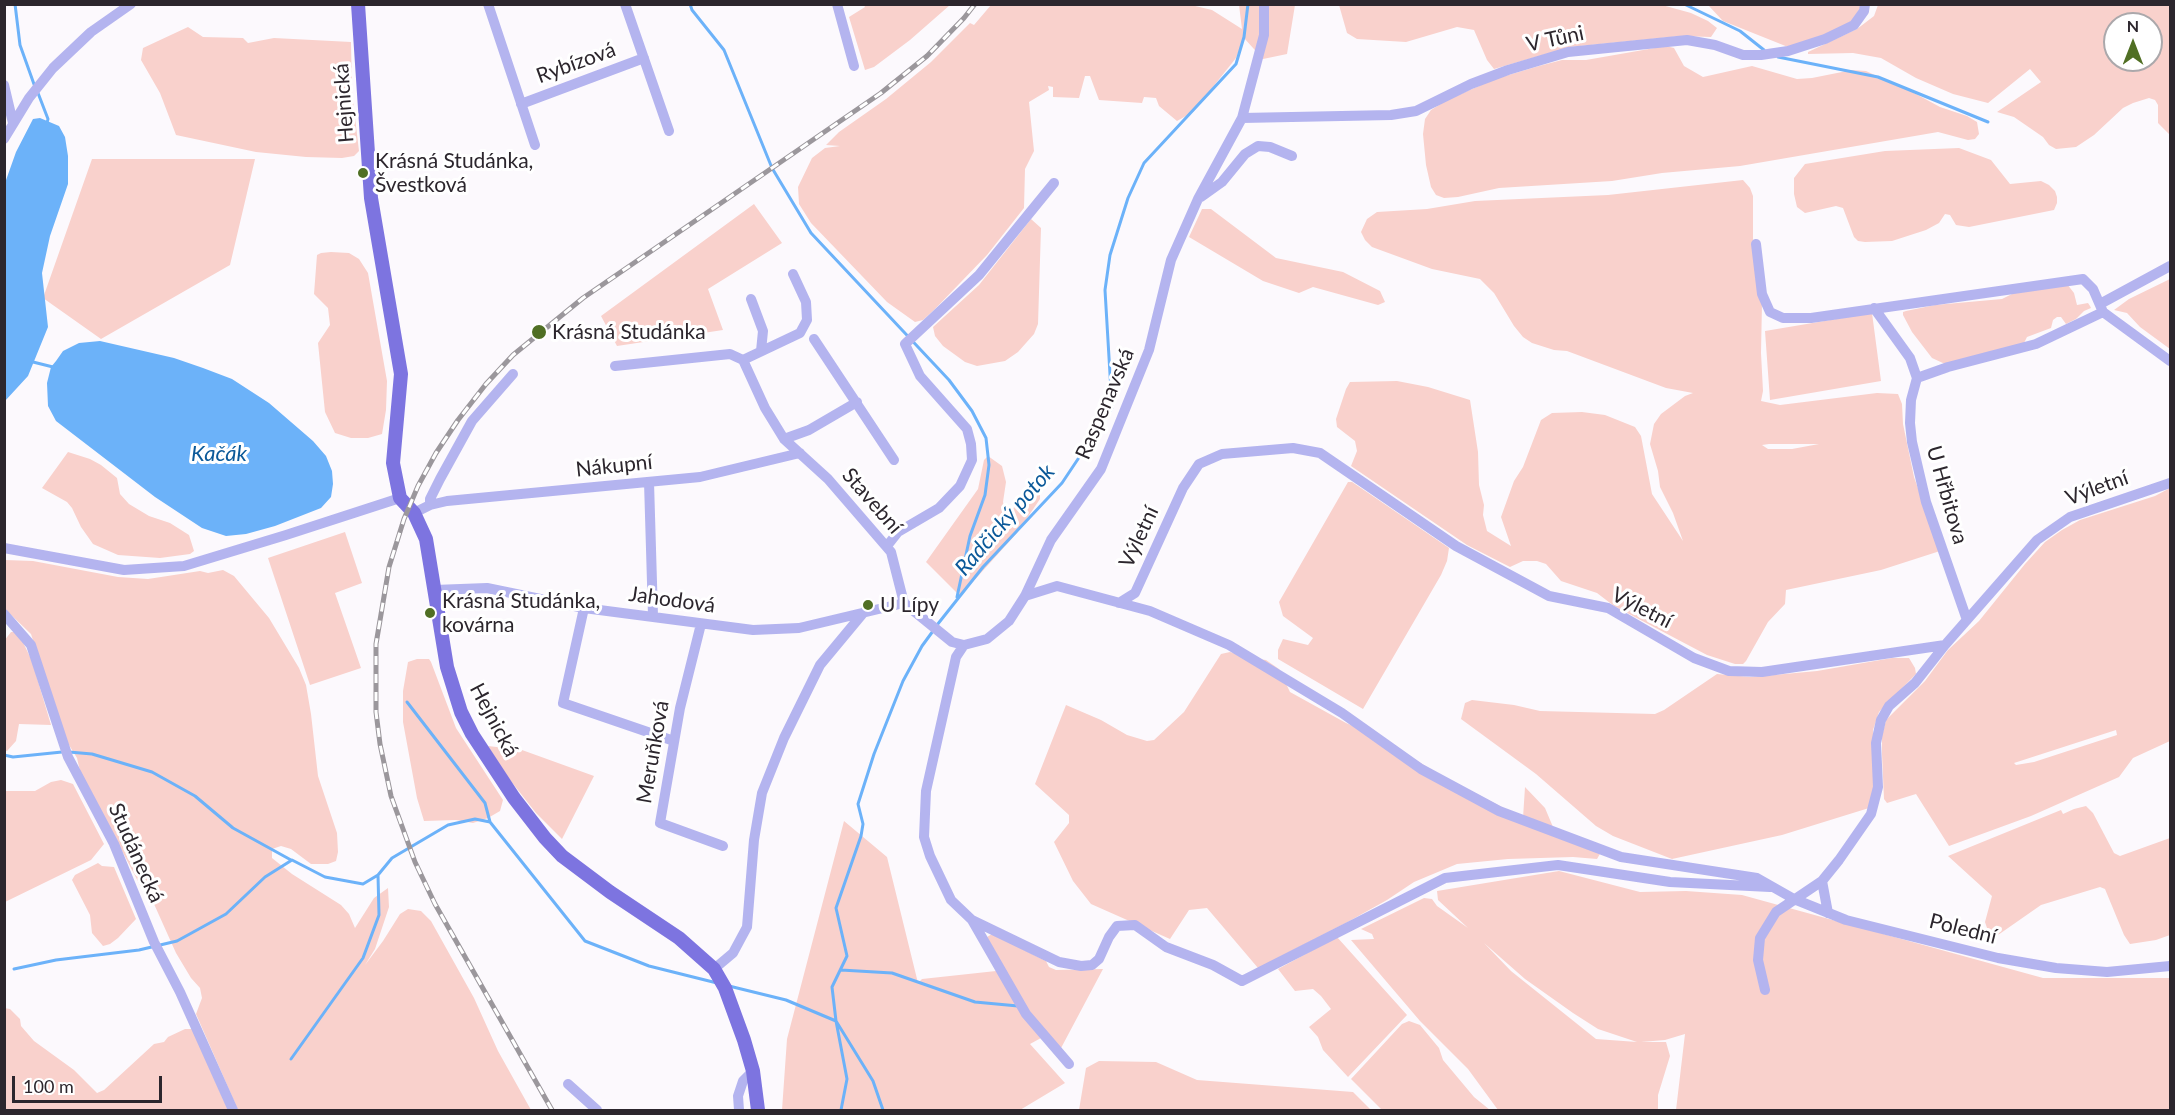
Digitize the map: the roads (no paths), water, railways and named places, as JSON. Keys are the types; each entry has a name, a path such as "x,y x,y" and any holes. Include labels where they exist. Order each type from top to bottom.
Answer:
{"main road":[{"name":"Hejnická","path":"358,4 371,198 401,374 393,463 400,498 414,513 426,539 447,667 461,712 472,734 514,798 562,856 610,892 679,938 714,969 733,1008 753,1071 758,1110"}],"street":[{"path":"4,139 29,98 53,68 91,32 131,4"},
{"name":"Rybízová","path":"488,4 535,145"},
{"name":"Rybízová","path":"625,4 669,131"},
{"path":"837,4 854,66"},
{"name":"Raspenavská","path":"964,645 987,639 1009,621 1026,596 1051,540 1101,469 1149,350 1171,260 1198,199 1242,118 1264,36 1264,4"},
{"name":"V Tůni","path":"1242,118 1391,116 1416,111 1471,84 1568,52 1687,40 1715,45 1743,55 1788,51 1825,39 1854,25 1864,12 1865,4"},
{"name":"Rybízová","path":"521,104 644,58"},
{"path":"4,86 13,123"},
{"path":"1198,199 1222,182 1245,154 1257,146 1270,147 1292,156"},
{"path":"886,546 898,532 939,508 960,486 972,460 967,429 920,376 905,344 979,275 1054,183"},
{"path":"1756,244 1762,294 1770,312 1783,318 1811,318 2083,279 2093,289 2101,308 2170,361"},
{"path":"1874,308 1910,358 1917,378 2036,344 2170,266"},
{"path":"615,366 730,354 743,360 800,333 807,320 806,302 793,274"},
{"path":"751,299 763,331 761,351"},
{"name":"Stavební","path":"814,339 894,460"},
{"name":"Stavební","path":"743,360 765,408 784,439 828,479 891,552 904,603"},
{"path":"430,505 430,499 440,479 472,421 513,374"},
{"name":"U Hřbitova","path":"1917,378 1911,400 1912,442 1926,502 1966,620"},
{"path":"784,439 809,430 857,402"},
{"name":"Výletní","path":"1119,603 1135,593 1183,488 1199,464 1222,454 1293,448 1320,453 1456,546 1549,596 1608,608 1694,658 1729,671 1762,672 1945,645 2037,540 2070,517 2170,483"},
{"name":"Nákupní","path":"414,513 430,505 447,501 700,477 800,453"},
{"path":"649,482 653,616"},
{"path":"4,549 124,570 183,566 400,498"},
{"name":"Polední","path":"1026,596 1057,586 1150,610 1229,645 1342,713 1421,769 1499,811 1621,857 1757,878 1794,899 1846,920 1998,958 2044,966 2107,972 2170,966"},
{"name":"Jahodová","path":"434,590 487,588 584,608 753,630 799,628 904,603"},
{"path":"904,603 952,642 964,645 956,657 926,791 924,837 930,856 951,900 972,920 1026,1014 1069,1064"},
{"path":"584,608 563,703 674,741"},
{"path":"714,969 733,953 747,927 754,840 762,793 784,738 820,665 865,612"},
{"name":"Studánecká","path":"4,614 31,645 68,757 114,844 154,942 180,992 233,1110"},
{"name":"Meruňková","path":"700,624 680,708 660,823 723,846"},
{"path":"1764,990 1758,960 1760,938 1776,912 1822,881 1872,813 1878,787 1876,743 1881,720 1889,706 1915,683 1945,645"},
{"path":"972,920 1059,962 1080,966 1092,965 1099,959 1117,926 1135,925 1166,946 1242,981 1445,878 1558,864 1670,882 1777,888"},
{"path":"1822,881 1828,912"},
{"path":"739,1110 738,1096 743,1081 753,1071"},
{"path":"568,1084 597,1110"}],"water":[{"path":"40,118 59,126 65,137 68,184 50,236 42,273 48,327 28,376 5,401 5,183 16,152 33,119"},
{"name":"Kačák","path":"100,341 174,358 203,368 232,379 269,403 313,441 326,456 332,471 331,497 321,508 275,526 246,534 226,536 202,528 155,497 56,421 48,406 47,383 51,367 63,351 79,343"}],"waterway":[{"path":"15,4 20,45 35,87"},
{"path":"690,4 692,10 724,50 772,168 811,233 949,380 972,411 986,438 989,465 985,495 970,536 957,597"},
{"name":"Radčický potok","path":"937,625 983,567 1062,483 1112,408 1105,290 1110,255 1128,198 1144,163 1236,64 1244,37 1248,4"},
{"path":"1684,4 1740,31 1764,50"},
{"path":"1778,57 1878,77 1988,122"},
{"path":"38,93 48,119 47,123"},
{"path":"33,362 53,367"},
{"name":"Radčický potok","path":"841,1110 847,1079 832,987 847,956 836,908 861,836 863,824 858,804 874,754 903,681 933,631"},
{"path":"407,702 485,803 490,822 585,941 649,966 717,983"},
{"path":"4,755 13,757 62,752"},
{"path":"69,752 92,754 152,772 195,796 233,828 291,860"},
{"path":"14,969 56,960 139,950 177,941 226,914 265,877 292,860 325,877 363,884 378,875 392,858 448,825 475,819 490,822"},
{"path":"291,1059 363,958 379,915 378,875"},
{"path":"841,970 892,973 975,1002 1018,1006"},
{"path":"729,986 786,1000 836,1021 873,1081 883,1110"}],"railway":[{"path":"552,1110 435,904 415,862 391,796 376,712 376,644 389,567 404,519 436,453 486,384 513,355 583,298 881,93 927,56 975,4"}],"place":[{"name":"Krásná Studánka, Švestková","path":"363,173"},
{"name":"Krásná Studánka","path":"539,332"},
{"name":"U Lípy","path":"868,605"},
{"name":"Krásná Studánka, kovárna","path":"430,613"}]}
